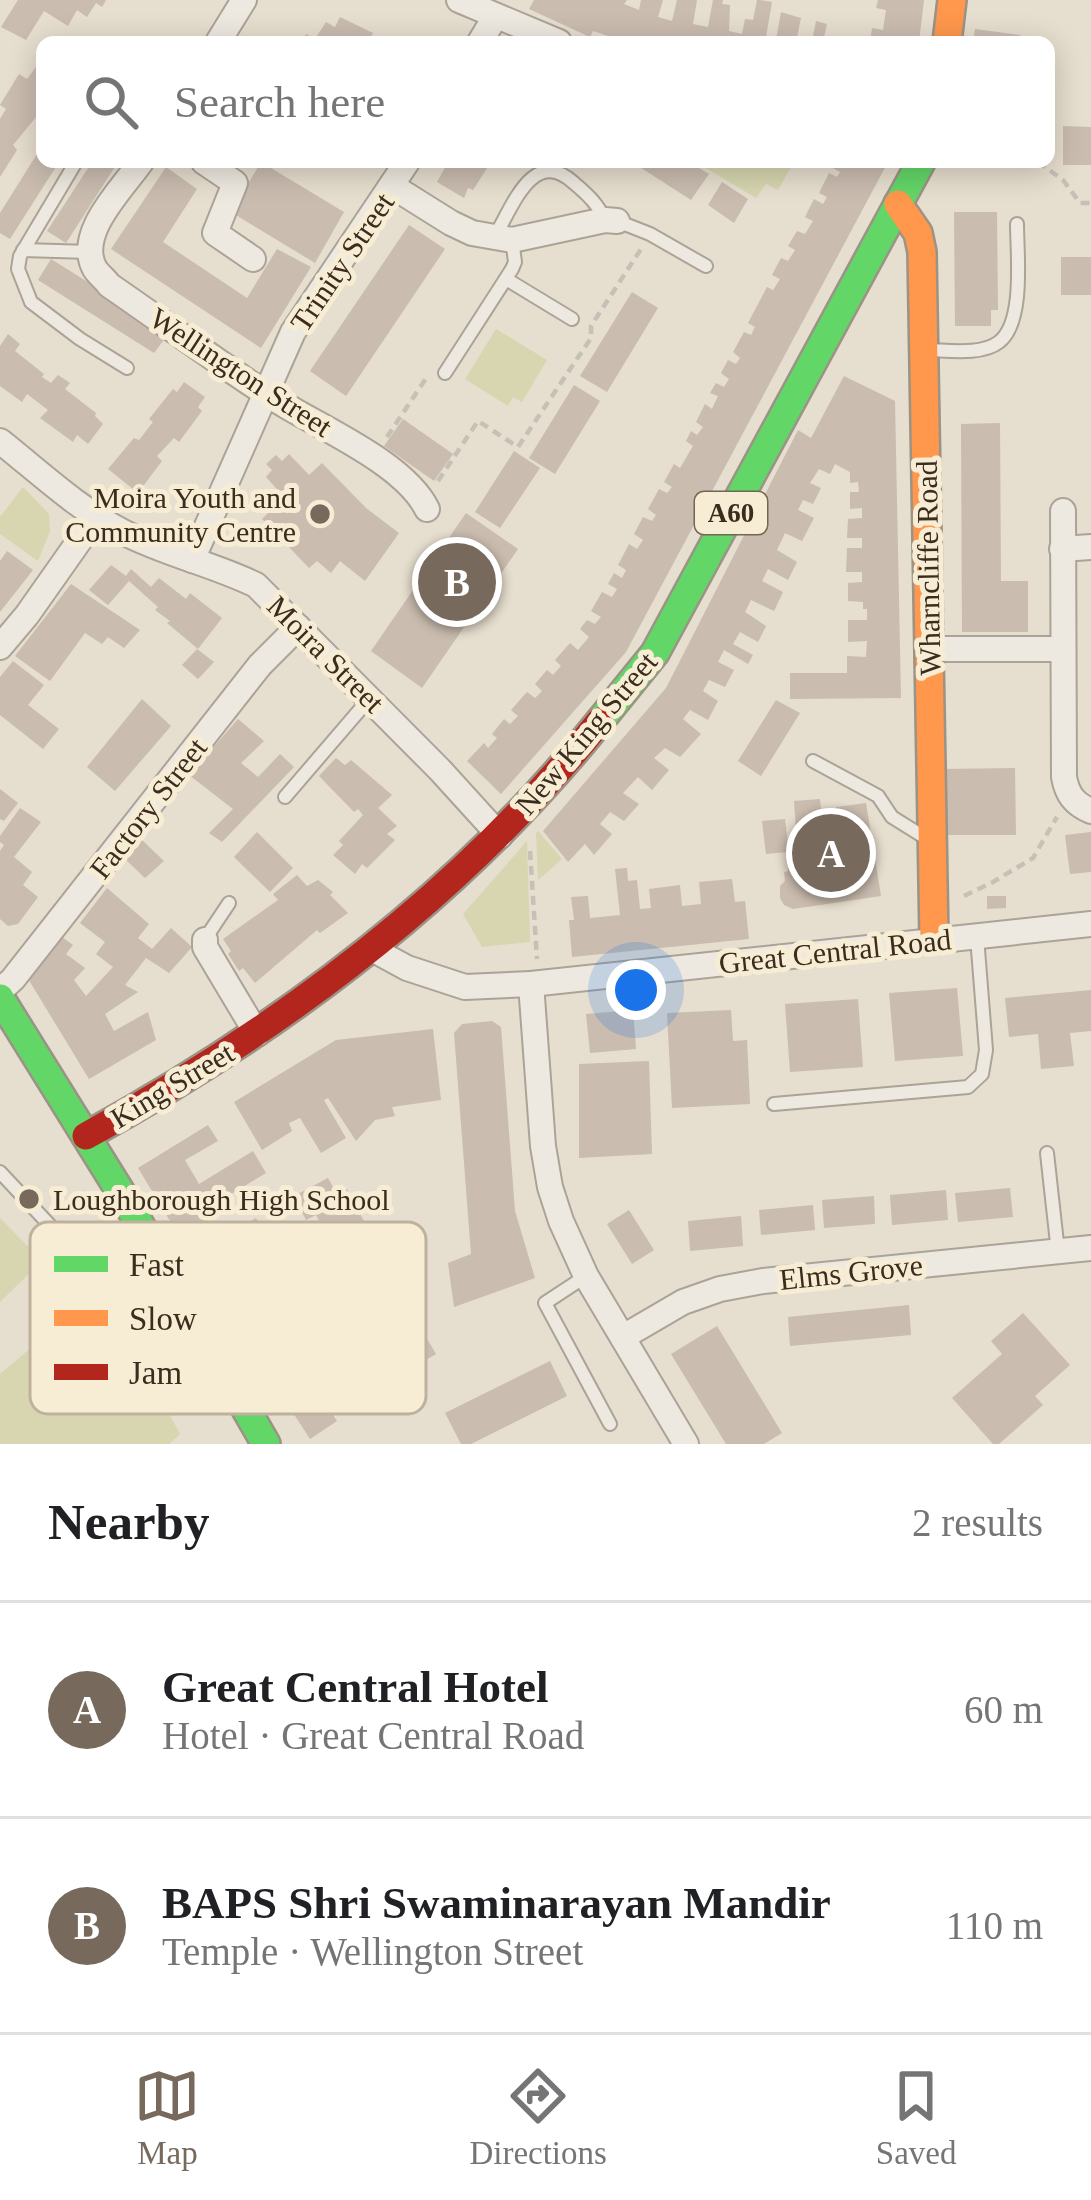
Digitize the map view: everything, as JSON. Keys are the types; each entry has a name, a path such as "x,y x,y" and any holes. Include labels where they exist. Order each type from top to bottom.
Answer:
{"main road":[{"path":"948,36 952,0"},
{"name":"New King Street","path":"257,1034 372,949 500,836 655,652 918,168"},
{"name":"Wharncliffe Road","path":"898,204 917,233 922,252 934,924"},
{"path":"0,994 15,1036 86,1136 136,1222"},
{"name":"King Street","path":"86,1136 257,1034"},
{"path":"248,1414 266,1444"}],"street":[{"path":"222,36 244,0"},
{"path":"460,0 544,36"},
{"path":"484,36 495,17"},
{"path":"91,252 92,236 137,168"},
{"path":"213,168 235,183 215,233 254,259"},
{"name":"Trinity Street","path":"192,560 292,332 403,168"},
{"path":"392,186 452,223 503,239 611,221"},
{"name":"Wellington Street","path":"91,252 94,268 109,284 266,394 373,457 410,485 425,506"},
{"name":"Moira Street","path":"0,441 96,518 162,550 256,584 500,836"},
{"path":"1063,511 1064,777 1067,793 1082,804"},
{"path":"0,647 96,518"},
{"path":"1062,549 1091,548"},
{"name":"Factory Street","path":"0,994 260,665 298,627"},
{"path":"929,650 1062,649"},
{"name":"Great Central Road","path":"372,949 407,968 465,987 535,984 934,924 977,937 1091,924"},
{"path":"205,940 257,1034"},
{"path":"535,984 543,1146 561,1221 586,1276 686,1444"},
{"name":"Elms Grove","path":"623,1337 683,1302 719,1289 1091,1249"}],"lane":[{"path":"72,168 23,250 18,269 31,302 128,368"},
{"path":"445,373 515,262 503,239 531,177 550,170 564,173 611,221 650,234 706,266"},
{"path":"924,350 976,350 1000,342 1016,316 1018,224"},
{"path":"23,250 91,252"},
{"path":"506,279 572,319"},
{"path":"285,797 370,698"},
{"path":"813,760 878,796 892,818 932,842"},
{"path":"205,940 229,903"},
{"path":"774,1104 968,1087 982,1074 986,1050 977,937"},
{"path":"1047,1153 1058,1252"},
{"path":"0,1172 47,1222"},
{"path":"586,1276 544,1303 610,1424"}],"path":[{"path":"1046,168 1081,203 1091,203"},
{"path":"425,506 478,421 518,447 591,338 591,326 650,234"},
{"path":"373,457 431,371 445,373"},
{"path":"934,924 1033,858 1058,815 1082,804"},
{"path":"524,809 530,836 535,984"}],"green space":[{"path":"706,168 791,168 778,190 766,184 756,198"},
{"path":"496,329 547,360 522,402 513,397 508,406 465,379"},
{"path":"23,487 49,514 50,531 38,561 0,534 0,517"},
{"path":"536,833 562,859 538,880"},
{"path":"527,841 530,942 482,947 463,914"},
{"path":"0,1218 30,1249 30,1273 0,1302"},
{"path":"30,1349 30,1414 169,1414 180,1434 169,1444 0,1444 0,1374"}],"building":[{"path":"18,0 106,0 102,7 96,3 87,17 77,10 68,26 44,11 26,40 1,27"},
{"path":"534,0 627,0 624,4 639,10 641,0 663,0 658,17 672,21 677,0 697,0 693,24 708,27 713,0 723,0 722,4 730,5 729,31 742,34 745,19 753,20 757,0 772,2 766,36 608,36 593,31 588,36 529,9"},
{"path":"878,0 924,0 920,36 871,36 872,28 883,30 886,10 876,8"},
{"path":"781,12 801,18 797,36 777,36"},
{"path":"340,17 373,33 317,36 326,22 335,27"},
{"path":"816,21 827,24 824,36 813,36"},
{"path":"975,29 1020,35 1020,36 974,36"},
{"path":"36,67 36,117 13,145 17,150 0,177 0,119 6,109 0,105 19,74 27,79"},
{"path":"1063,126 1091,127 1091,165 1063,165"},
{"path":"36,156 36,168 55,168 10,239 0,233 0,213"},
{"path":"88,168 114,168 66,243 47,231"},
{"path":"167,168 197,189 163,242 247,298 277,249 311,267 261,348 111,249"},
{"path":"257,168 271,168 344,212 315,263 231,212"},
{"path":"445,168 487,168 464,198 437,182"},
{"path":"641,168 699,168 709,174 691,200"},
{"path":"833,168 885,168 626,652 501,794 467,761 484,743 488,748 497,738 492,734 504,719 510,724 518,716 511,710 527,692 535,698 542,691 535,684 547,670 553,675 561,666 555,660 570,643 578,650 589,637 580,629 587,620 595,624 601,617 591,611 602,592 612,597 617,589 608,584 614,573 622,578 626,570 618,565 629,544 637,549 643,540 634,534 643,517 652,521 656,515 648,509 659,489 667,493 672,487 664,482 674,464 680,468 693,446 686,441 691,431 697,435 703,427 696,422 705,404 712,409 718,396 710,393 716,383 724,387 729,379 721,373 728,360 736,364 740,358 733,352 744,332 751,335 755,327 748,323 767,287 773,290 780,279 772,275 781,258 788,261 795,250 788,246 797,231 805,234 813,221 805,217 814,199 823,204 827,197 819,193 829,173 837,177 840,172"},
{"path":"722,182 748,199 734,223 708,205"},
{"path":"954,212 997,212 998,310 991,310 991,326 955,326"},
{"path":"409,225 445,249 346,396 310,371"},
{"path":"1061,257 1091,257 1091,295 1061,295"},
{"path":"51,259 169,333 154,353 38,280"},
{"path":"632,292 658,308 607,392 580,376"},
{"path":"8,334 20,344 15,351 42,377 51,383 58,375 70,383 65,389 96,413 103,424 88,444 77,435 73,442 40,418 48,410 27,394 22,402 0,386 0,346"},
{"path":"844,376 895,401 901,698 790,699 790,673 847,673 847,656 866,657 867,641 848,642 848,620 867,620 863,602 848,601 848,583 862,582 862,572 846,572 847,548 862,548 862,538 847,538 848,519 862,518 862,508 850,509 850,492 859,492 858,482 850,483 850,472 835,464 830,474 819,469 810,483 821,488 813,504 803,500 798,510 814,518 802,541 785,533 777,550 797,562 788,580 768,569 762,581 783,592 774,611 751,600 745,612 766,626 758,642 740,632 733,644 753,655 748,664 724,650 718,662 734,670 725,687 709,680 703,691 718,701 708,720 690,710 683,719 701,734 680,757 665,748 654,758 669,770 652,790 638,777 623,793 639,804 624,821 610,812 600,824 612,834 594,855 585,844 568,862 543,831 666,688 798,430 811,438"},
{"path":"184,382 205,397 198,407 202,411 179,442 174,438 157,456 162,461 138,493 108,469 134,438 139,440 153,422 149,419"},
{"path":"574,385 600,401 555,474 529,458"},
{"path":"403,419 453,454 434,481 384,446"},
{"path":"1000,423 1001,581 1028,581 1028,632 962,632 961,424"},
{"path":"514,451 540,468 500,528 475,512"},
{"name":"Moira Youth and Community Centre","path":"289,454 309,475 322,463 366,508 399,533 365,581 340,561 331,573 317,561 309,568 262,519 284,497 266,477 272,470 266,464 276,455 282,461"},
{"path":"466,513 518,549 422,688 371,651"},
{"path":"7,551 33,570 0,612 0,561"},
{"path":"111,565 126,576 131,569 151,587 159,578 186,599 190,593 222,618 198,649 129,581 108,605 89,590"},
{"path":"71,584 140,630 124,648 108,637 102,644 85,633 50,681 15,656"},
{"path":"197,649 214,662 198,679 182,665"},
{"path":"13,661 44,685 28,705 59,729 43,749 0,715 0,677"},
{"path":"142,699 171,726 115,791 87,767"},
{"path":"776,700 800,713 761,776 738,761"},
{"path":"238,719 264,741 241,763 258,777 280,754 294,767 222,842 209,833 233,809 189,775"},
{"path":"336,758 345,765 351,760 392,795 378,808 397,826 387,834 395,840 355,874 333,855 363,815 358,809 354,812 319,776"},
{"path":"1015,768 1016,835 946,835 945,769"},
{"path":"0,789 18,803 4,821 0,819"},
{"path":"820,799 825,844 839,841 836,807 866,803 881,896 793,909 784,905 780,886 788,871 788,852 766,854 762,821 785,819 788,845 797,844 794,801"},
{"path":"20,808 41,822 14,857 32,872 23,885 38,897 18,924 8,926 0,919 0,851 4,845 0,836"},
{"path":"257,832 293,868 270,892 234,857"},
{"path":"1091,832 1091,872 1070,874 1065,835"},
{"path":"141,839 164,861 145,878 125,859"},
{"path":"627,868 628,881 637,880 640,909 651,908 649,889 680,885 682,906 701,904 699,882 732,879 735,902 745,901 749,939 572,957 571,897 588,896 590,918 620,915 615,869"},
{"path":"297,875 307,886 318,880 348,913 320,933 317,930 255,983 243,968 239,971 223,939 278,900 273,894"},
{"path":"107,888 149,924 138,938 152,949 171,928 192,947 169,973 146,958 125,985 138,992 105,1014 114,1031 148,1012 156,1040 89,1079 27,977 62,937 73,945 66,954 85,968 74,980 86,996 113,967 96,954 105,942 80,923"},
{"path":"987,896 1006,896 1006,908 987,909"},
{"path":"957,988 963,1056 895,1061 889,993"},
{"path":"1091,990 1091,1031 1070,1033 1074,1066 1041,1069 1038,1034 1009,1037 1005,998"},
{"path":"858,999 863,1067 790,1072 785,1004"},
{"path":"633,1010 636,1049 590,1053 586,1014"},
{"path":"731,1010 733,1041 747,1040 750,1104 672,1108 667,1013"},
{"path":"492,1021 501,1027 515,1211 535,1278 454,1307 448,1263 471,1254 454,1033 462,1024"},
{"path":"433,1029 441,1100 392,1107 395,1116 375,1120 356,1141 328,1098 324,1100 346,1138 321,1153 300,1118 289,1123 292,1131 262,1150 234,1102 336,1040"},
{"path":"649,1061 652,1154 579,1158 579,1064"},
{"path":"208,1125 218,1141 185,1160 199,1184 253,1151 266,1173 205,1210 212,1222 171,1222 138,1168"},
{"path":"328,1178 337,1194 347,1189 364,1222 320,1222 316,1215 306,1220 294,1196"},
{"path":"1010,1188 1013,1217 958,1222 955,1193"},
{"path":"946,1190 948,1220 892,1225 890,1195"},
{"path":"874,1196 875,1224 824,1228 822,1200"},
{"path":"813,1205 815,1230 761,1235 759,1210"},
{"path":"629,1210 654,1250 632,1264 607,1224"},
{"path":"741,1216 743,1246 690,1251 688,1221"},
{"path":"909,1305 911,1335 790,1346 788,1317"},
{"path":"1023,1313 1070,1365 1035,1396 1043,1405 999,1444 993,1444 952,1398 1002,1354 991,1341"},
{"path":"717,1326 782,1433 764,1444 726,1444 671,1354"},
{"path":"426,1337 436,1354 426,1360"},
{"path":"550,1361 567,1396 471,1444 461,1444 445,1413"},
{"path":"294,1414 332,1414 337,1421 310,1439"}],"traffic: fast":[{"path":"600,721 655,653 918,168"},
{"path":"0,998 138,1222"},
{"path":"249,1414 266,1444"}],"traffic: slow":[{"path":"948,36 952,0"},
{"path":"898,204 918,233 922,252 934,939"}],"traffic: jam":[{"path":"86,1136 229,1051 364,954 488,845 600,721"}],"place":[{"name":"Moira Youth and Community Centre","path":"320,514"},
{"name":"BAPS Shri Swaminarayan Mandir","path":"457,582"},
{"name":"Great Central Hotel","path":"831,853"},
{"name":"Loughborough High School","path":"29,1199"}]}
